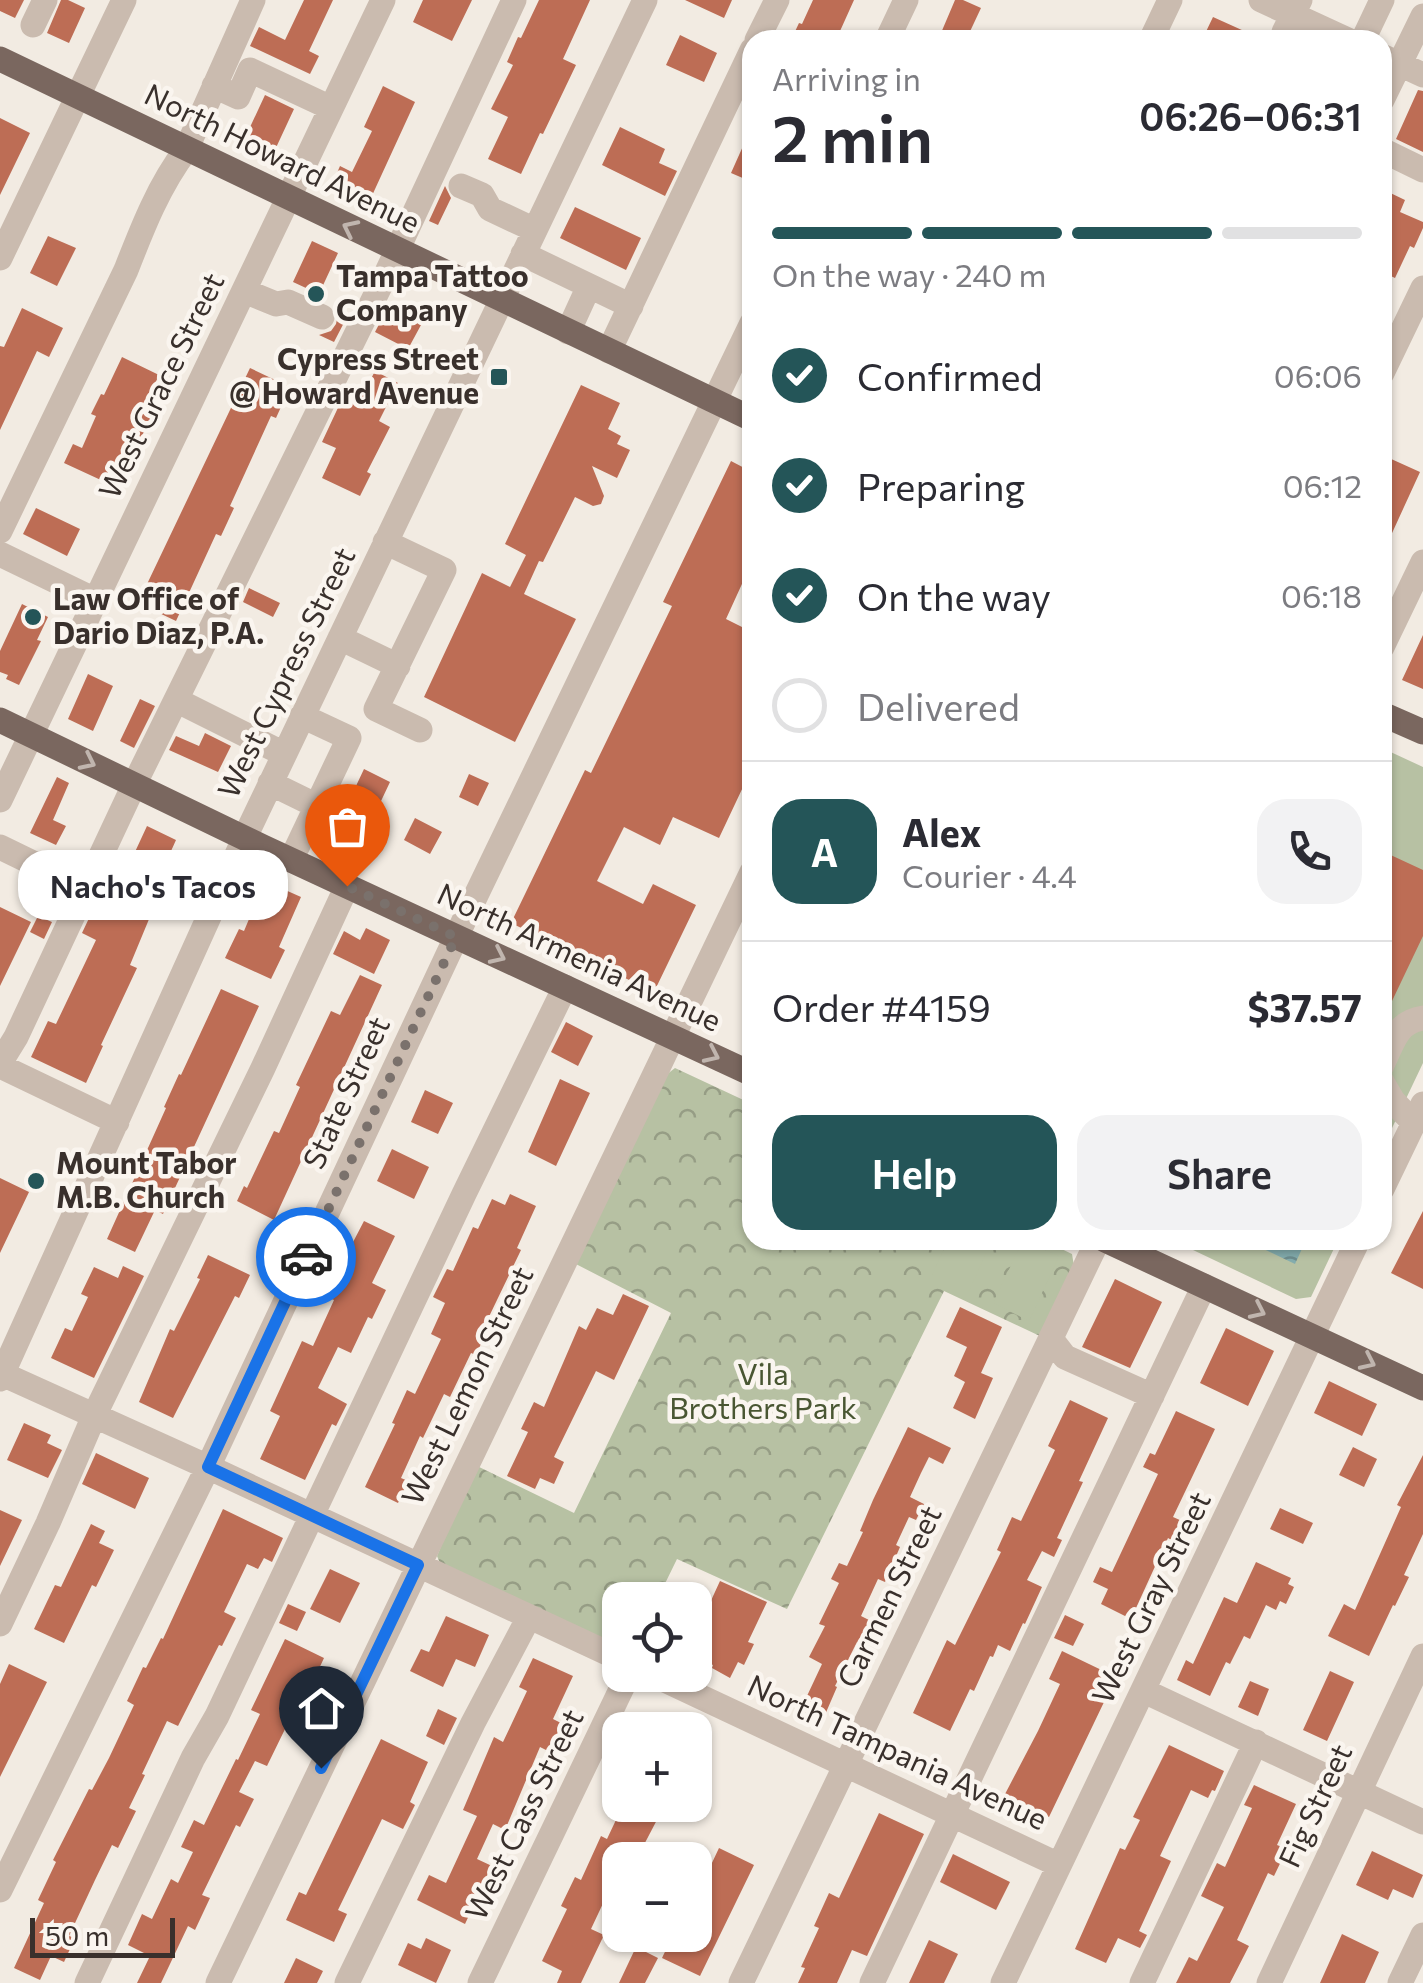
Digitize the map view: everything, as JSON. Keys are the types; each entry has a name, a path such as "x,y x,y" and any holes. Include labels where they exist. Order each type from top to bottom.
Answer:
{"main road":[{"name":"North Howard Avenue","path":"0,60 742,414"},
{"path":"1392,718 1423,732"},
{"name":"North Armenia Avenue","path":"0,720 742,1069"},
{"path":"1123,1250 1423,1386"}],"street":[{"path":"34,25 46,0"},
{"path":"0,530 171,169 186,150 253,0"},
{"name":"West Grace Street","path":"0,800 383,0"},
{"path":"117,1122 0,1065 514,0"},
{"name":"West Cypress Street","path":"1,1375 244,837 645,0"},
{"path":"762,30 776,0"},
{"path":"892,30 906,0"},
{"path":"1156,30 1170,0"},
{"path":"1262,0 1296,7 1332,30"},
{"path":"1368,30 1382,0"},
{"path":"0,258 121,1"},
{"path":"1285,30 1296,7"},
{"path":"1402,65 1423,16"},
{"path":"214,86 238,97 250,70 332,108"},
{"path":"609,351 742,71"},
{"path":"1392,155 1423,170"},
{"path":"461,186 482,196 490,209 535,230"},
{"path":"523,254 631,306"},
{"path":"568,332 589,286"},
{"path":"1392,352 1423,288"},
{"path":"244,291 276,304 288,302 322,317"},
{"name":"State Street","path":"0,1890 208,1467 456,937 742,344"},
{"path":"386,542 444,570 376,710 420,730"},
{"path":"0,554 95,600"},
{"path":"1392,634 1414,604 1423,562"},
{"path":"340,638 398,666"},
{"path":"176,700 284,754"},
{"path":"291,860 349,738 302,716"},
{"path":"270,783 318,806"},
{"path":"0,847 74,883"},
{"path":"0,1624 94,1416 264,1068 347,886"},
{"name":"West Lemon Street","path":"218,1983 742,892"},
{"path":"88,1983 566,987"},
{"path":"1392,1044 1408,1020 1423,1018"},
{"path":"1392,1099 1419,1114 1392,1169"},
{"name":"Carmen Street","path":"741,1983 1096,1250"},
{"name":"West Gray Street","path":"1003,1983 1353,1250"},
{"path":"872,1983 1204,1286"},
{"path":"1050,1339 1065,1357 1152,1396"},
{"path":"1,1375 602,1651"},
{"path":"347,1983 472,1724 529,1617"},
{"name":"Fig Street","path":"1269,1983 1423,1656"},
{"path":"1144,1691 1423,1822"},
{"name":"West Cass Street","path":"480,1983 620,1692"},
{"name":"North Tampania Avenue","path":"691,1692 1058,1866"},
{"path":"1142,1983 1256,1742"},
{"path":"1400,1983 1423,1935"}],"green space":[{"path":"1392,753 1423,767 1423,1063 1392,1128"},
{"name":"Vila Brothers Park","path":"675,1068 742,1099 742,1250 1064,1250 1072,1254 1074,1266 1042,1337 944,1291 787,1609 677,1559 666,1582 602,1582 602,1644 442,1568 437,1556 475,1465 574,1513 671,1313 572,1262 661,1079"},
{"path":"943,1250 987,1250 968,1293 932,1275"},
{"path":"1018,1250 1046,1250 1059,1256 1029,1321 993,1303"},
{"path":"1193,1250 1333,1250 1311,1297 1296,1299"}],"water":[{"path":"1266,1250 1301,1250 1295,1264"}],"building":[{"path":"0,0 24,0 15,18 0,11"},
{"path":"61,0 85,8 69,43 47,33"},
{"path":"304,0 333,0 309,51 319,56 310,74 250,46 259,27 285,40"},
{"path":"423,0 472,0 452,41 413,22"},
{"path":"539,0 590,0 563,59 576,65 521,174 488,159 508,117 491,109 513,65 507,62 518,37 521,38"},
{"path":"685,0 732,0 724,18"},
{"path":"813,0 854,0 840,30 796,30"},
{"path":"955,0 981,8 971,30 942,30"},
{"path":"1213,17 1242,30 1207,30"},
{"path":"680,35 717,53 704,82 666,65"},
{"path":"383,86 415,102 370,200 333,182 340,166 352,172 372,131 364,127"},
{"path":"1418,90 1423,91 1423,152 1396,139"},
{"path":"265,95 294,109 274,152 245,138"},
{"path":"0,118 30,133 0,195"},
{"path":"620,127 665,149 659,163 677,171 665,196 602,165"},
{"path":"742,148 742,178 731,173"},
{"path":"445,186 451,198 438,225 429,221"},
{"path":"1392,194 1405,200 1400,212 1423,222 1414,248 1410,246 1395,278"},
{"path":"575,207 641,238 626,270 560,238"},
{"path":"48,236 76,248 57,286 30,273"},
{"path":"312,241 338,253 319,294 293,282"},
{"path":"334,306 349,313 334,342 319,335 331,331 336,324 338,314"},
{"path":"388,307 421,325 408,349 375,332"},
{"path":"22,308 63,328 49,357 37,351 0,430 0,346 4,347"},
{"path":"122,357 159,375 141,413 151,418 116,487 64,463 73,444 82,448 96,416 91,414"},
{"path":"250,368 290,387 276,418 271,416 230,506 234,508 221,536 216,534 176,621 138,603"},
{"path":"375,371 398,383 379,421 390,427 367,472 371,474 360,496 322,478 336,448 322,442 343,397 358,404"},
{"path":"581,385 620,403 608,429 621,436 617,444 630,450 617,478 592,466 604,496 601,504 593,506 575,497 524,594 576,619 515,742 424,697 482,573 510,587 526,555 505,544"},
{"path":"1392,459 1420,472 1392,533"},
{"path":"731,461 742,467 742,584 726,619 742,627 742,789 719,838 673,817 660,845 624,827 597,881 643,904 653,884 696,905 654,992 511,923 585,770 591,773 672,606 663,602"},
{"path":"36,508 80,529 67,556 23,534"},
{"path":"249,588 280,603 273,617 243,602"},
{"path":"22,604 48,617 19,685 0,672 0,651"},
{"path":"1423,635 1423,689 1402,680"},
{"path":"88,674 113,686 93,731 68,719"},
{"path":"140,699 155,706 134,748 120,741"},
{"path":"205,733 231,746 218,772 169,750 176,736 199,746"},
{"path":"364,769 390,782 365,835 339,822"},
{"path":"469,774 489,783 478,806 459,797"},
{"path":"57,777 69,783 53,820 66,826 56,845 30,833"},
{"path":"415,818 442,832 430,854 404,840"},
{"path":"147,826 176,840 158,880 164,883 130,965 137,968 86,1083 31,1057 48,1021 56,1024 96,940 82,933 116,861 128,867"},
{"path":"1392,856 1423,870 1423,936 1392,1001"},
{"path":"265,881 301,897 279,947 285,950 271,979 225,958 239,929 244,931"},
{"path":"0,907 31,922 0,986"},
{"path":"38,916 52,922 44,939 30,932"},
{"path":"366,928 390,940 374,974 333,954 344,931 360,940"},
{"path":"360,975 382,985 274,1220 237,1201 274,1131 279,1133 300,1087 296,1085 331,1011 340,1015"},
{"path":"221,989 259,1006 163,1214 155,1210 135,1252 107,1239"},
{"path":"566,1022 593,1036 578,1066 551,1052"},
{"path":"560,1079 590,1093 556,1166 528,1152"},
{"path":"425,1090 453,1103 438,1134 411,1122"},
{"path":"392,1149 429,1167 414,1199 377,1181"},
{"path":"0,1178 29,1192 0,1253"},
{"path":"510,1194 536,1206 517,1248 521,1250 484,1327 488,1328 476,1355 471,1353 450,1397 444,1394 423,1438 420,1436 401,1478 408,1481 398,1503 365,1487 407,1390 415,1394 441,1339 431,1334 445,1303 433,1297 447,1269 453,1271 473,1227 478,1229 492,1199 505,1205"},
{"path":"1423,1211 1423,1289 1391,1273"},
{"path":"364,1221 395,1236 372,1283 386,1290 351,1353 338,1347 318,1388 347,1404 336,1426 332,1424 305,1480 260,1459 280,1416 270,1411 302,1341 313,1346 334,1300 325,1296"},
{"path":"208,1255 250,1275 239,1298 235,1296 173,1418 139,1402"},
{"path":"123,1266 144,1276 94,1378 51,1358 65,1328 72,1331 88,1297 81,1294 94,1267 118,1278"},
{"path":"1115,1279 1162,1302 1130,1368 1082,1347"},
{"path":"623,1294 649,1306 614,1380 596,1371 554,1457 564,1462 554,1484 540,1478 535,1489 507,1476 528,1432 521,1429 534,1402 544,1407 579,1326 586,1330 597,1308 613,1315"},
{"path":"960,1307 1002,1327 981,1373 993,1378 975,1419 953,1408 965,1382 954,1376 967,1347 946,1337"},
{"path":"1226,1328 1274,1351 1248,1406 1200,1383"},
{"path":"1329,1381 1377,1404 1362,1436 1314,1413"},
{"path":"1070,1400 1108,1418 1079,1481 1083,1482 1057,1538 1062,1540 1054,1557 1042,1551 1027,1580 1042,1587 1025,1624 1010,1651 998,1645 993,1657 990,1656 950,1731 913,1713 947,1640 955,1645 1001,1552 997,1550 1012,1517 1021,1521 1055,1450 1048,1446"},
{"path":"1176,1411 1215,1429 1173,1517 1182,1521 1173,1541 1168,1538 1131,1619 1101,1604 1108,1589 1093,1582 1100,1567 1112,1572 1158,1474 1143,1467 1150,1453 1155,1455"},
{"path":"24,1423 51,1435 47,1443 62,1450 48,1478 7,1460"},
{"path":"908,1427 951,1448 943,1464 929,1457 921,1473 910,1497 924,1504 916,1520 909,1517 885,1582 878,1579 861,1616 875,1623 864,1645 857,1642 821,1724 799,1713 822,1664 809,1657 825,1626 819,1624 839,1583 831,1579 839,1563 847,1566"},
{"path":"1353,1447 1377,1459 1364,1487 1339,1475"},
{"path":"96,1453 149,1478 135,1509 82,1484"},
{"path":"1423,1455 1423,1534 1404,1575 1409,1577 1369,1656 1328,1636 1344,1604 1355,1610 1401,1507 1397,1505"},
{"path":"1280,1508 1313,1523 1303,1544 1270,1529"},
{"path":"223,1509 283,1538 272,1562 264,1558 258,1569 247,1564 224,1612 236,1618 178,1726 167,1721 129,1808 136,1811 118,1848 112,1845 95,1880 69,1936 75,1938 64,1962 51,1956 40,1980 14,1968 44,1903 38,1900 56,1862 53,1860 109,1758 134,1705 127,1701 143,1667 146,1668 163,1639"},
{"path":"0,1510 22,1520 0,1566"},
{"path":"91,1524 105,1531 99,1543 114,1550 64,1643 34,1629 55,1585 61,1587"},
{"path":"1256,1562 1291,1578 1288,1584 1294,1587 1286,1604 1280,1601 1276,1610 1266,1605 1250,1639 1244,1636 1230,1664 1226,1662 1210,1696 1177,1680 1186,1660 1193,1664 1224,1597 1237,1603"},
{"path":"330,1569 360,1583 340,1623 310,1609"},
{"path":"720,1581 767,1602 748,1642 754,1644 744,1665 738,1662 730,1678 712,1668 712,1598"},
{"path":"288,1604 306,1612 297,1631 279,1623"},
{"path":"1065,1615 1084,1624 1073,1646 1054,1638"},
{"path":"446,1616 489,1635 475,1667 456,1659 443,1687 410,1671 421,1649 429,1652"},
{"path":"285,1639 324,1658 267,1766 255,1761 239,1792 254,1799 240,1827 236,1825 202,1895 210,1898 195,1930 188,1926 161,1983 137,1983 150,1956 128,1945 142,1914 152,1919 171,1879 178,1883 193,1852 181,1847 194,1820 204,1825 238,1760 260,1714 251,1710"},
{"path":"1062,1651 1116,1677 1049,1817 1004,1796 1060,1684 1049,1679"},
{"path":"533,1658 573,1676 553,1719 563,1724 550,1752 540,1747 505,1830 493,1824 477,1859 492,1866 465,1924 417,1900 429,1875 446,1883 477,1816 463,1810 494,1737 503,1742 527,1691 519,1687"},
{"path":"9,1664 47,1682 0,1777 0,1684"},
{"path":"1330,1671 1354,1682 1327,1741 1303,1730"},
{"path":"1250,1681 1269,1689 1258,1716 1238,1707"},
{"path":"438,1709 457,1718 444,1745 426,1736"},
{"path":"381,1739 428,1762 403,1829 382,1819 338,1910 347,1914 334,1942 286,1920 299,1892 306,1895"},
{"path":"1169,1745 1224,1771 1208,1798 1191,1790 1160,1856 1171,1861 1139,1931 1147,1935 1140,1948 1118,1938 1106,1963 1075,1949 1120,1848 1125,1850 1140,1820 1133,1817"},
{"path":"1254,1785 1296,1804 1277,1845 1287,1849 1274,1876 1268,1873 1237,1940 1249,1946 1230,1983 1176,1983 1189,1957 1197,1961 1224,1907 1201,1896 1217,1863 1225,1867 1252,1808 1244,1805"},
{"path":"879,1813 924,1834 867,1956 852,1950 837,1983 798,1983 819,1928 814,1926 829,1893 839,1898"},
{"path":"615,1822 656,1822 645,1842 602,1842 602,1906 591,1929 602,1934 602,1939 581,1983 557,1983 562,1971 542,1961 567,1909 561,1906 575,1877 581,1880 601,1836 607,1839"},
{"path":"719,1848 754,1865 712,1951 712,1863"},
{"path":"1372,1851 1423,1875 1413,1898 1393,1889 1388,1900 1356,1885"},
{"path":"953,1854 1010,1882 996,1910 940,1882"},
{"path":"1342,1934 1379,1952 1365,1983 1320,1983"},
{"path":"426,1938 451,1950 436,1983 398,1965 408,1943 421,1949"},
{"path":"929,1940 958,1954 944,1983 909,1983"},
{"path":"634,1952 658,1958 645,1983 619,1983"},
{"path":"665,1952 712,1952 700,1976 662,1958"},
{"path":"296,1958 323,1971 317,1983 284,1983"}],"way so far":[{"path":"306,1257 456,937 347,886"}],"place":[{"name":"Tampa Tattoo Company","path":"316,294"},
{"name":"Cypress Street @ Howard Avenue","path":"499,377"},
{"name":"Law Office of Dario Diaz, P.A.","path":"33,617"},
{"name":"Nacho's Tacos","path":"347,886"},
{"name":"Mount Tabor M.B. Church","path":"36,1181"}],"route":[{"path":"306,1257 208,1467 418,1565 321,1768"}]}
